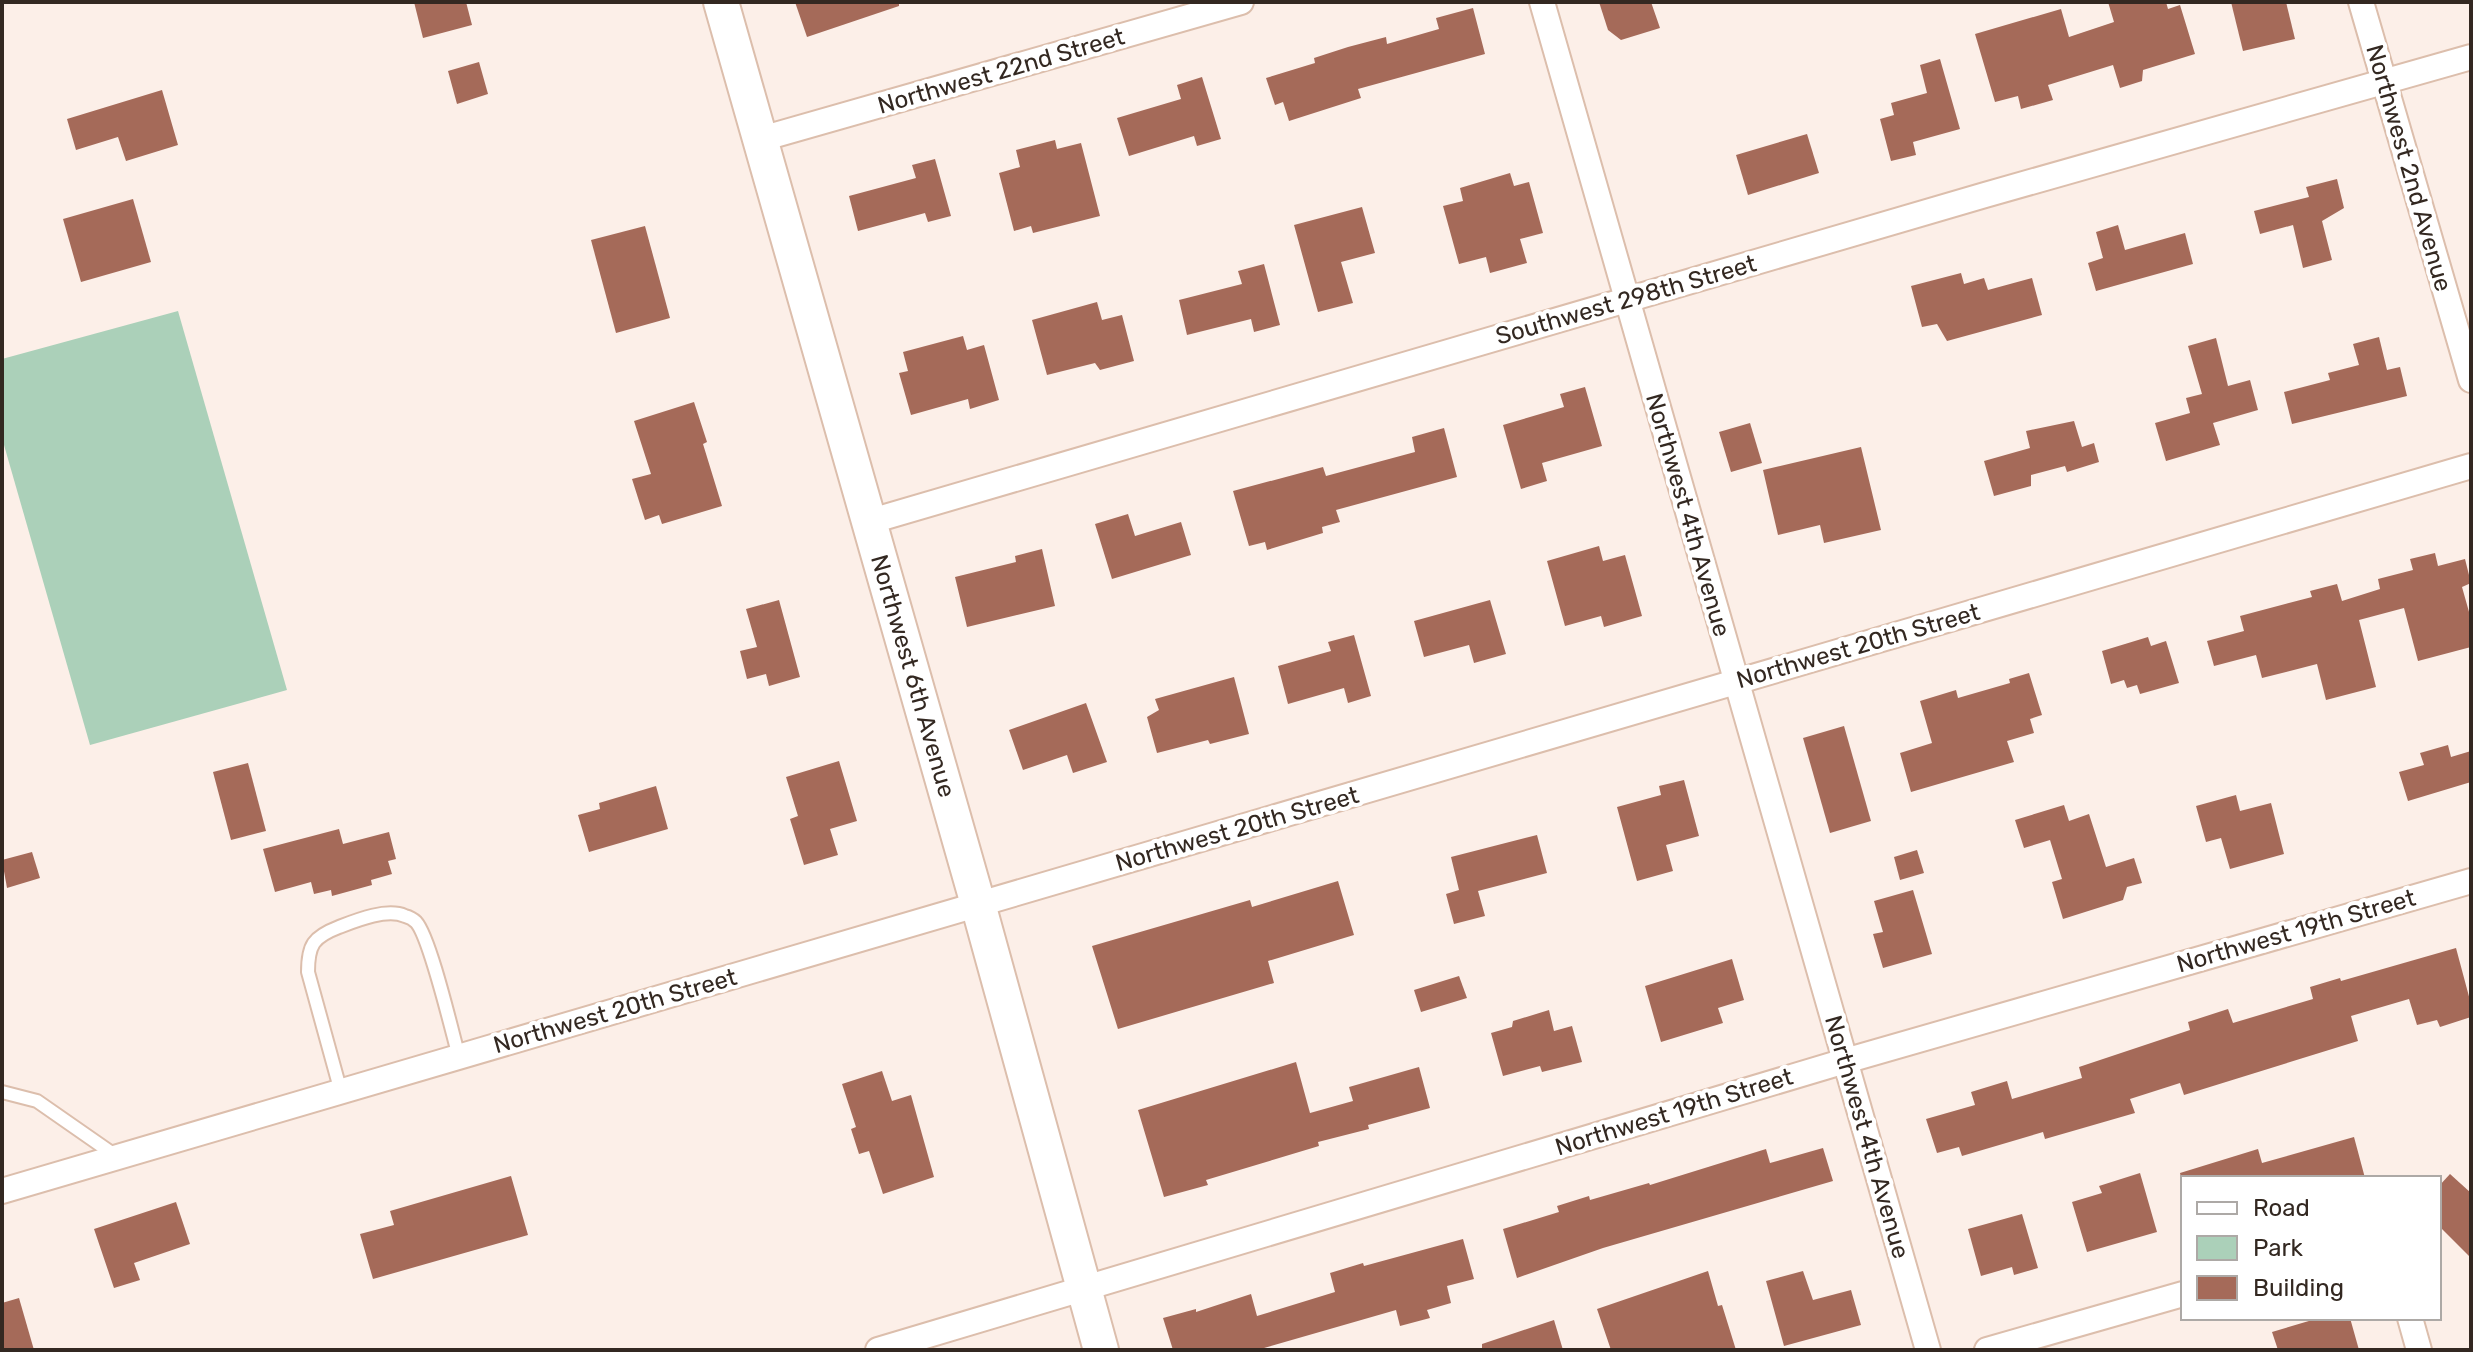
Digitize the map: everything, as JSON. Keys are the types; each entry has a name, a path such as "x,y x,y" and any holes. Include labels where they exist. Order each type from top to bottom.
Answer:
{"street":[{"name":"Northwest 6th Avenue","path":"721,2 978,904 1101,1350"},
{"name":"Northwest 22nd Street","path":"761,139 1241,2"},
{"name":"Northwest 4th Avenue","path":"1542,2 1928,1350"},
{"name":"Northwest 2nd Avenue","path":"2361,2 2471,380"},
{"name":"Southwest 298th Street","path":"868,522 2471,57"},
{"name":"Northwest 20th Street","path":"2,1191 2471,466"},
{"name":"Northwest 19th Street","path":"878,1350 1845,1061 2471,881"},
{"path":"1987,1350 2181,1295"},
{"path":"2411,1320 2419,1350"}],"lane":[{"path":"341,1092 308,972 307,953 315,940 335,928 363,919 402,914 416,922 432,962 459,1057"},
{"path":"2,1092 37,1101 118,1157"}],"green space":[{"path":"178,311 287,690 90,745 2,438 2,359"}],"building":[{"path":"414,2 466,2 472,25 423,38"},
{"path":"795,2 899,2 899,6 807,37"},
{"path":"1599,2 1651,2 1660,28 1621,40 1608,30"},
{"path":"2108,2 2166,2 2168,9 2180,5 2195,54 2143,70 2142,81 2120,88 2113,65 2048,85 2053,100 2021,109 2018,96 1995,102 1975,34 2061,9 2069,37 2114,22"},
{"path":"2231,2 2286,2 2295,39 2243,51"},
{"path":"1473,8 1485,54 1358,89 1361,98 1289,121 1283,102 1275,105 1266,78 1315,63 1314,58 1348,47 1386,37 1387,44 1439,29 1436,18"},
{"path":"1940,59 1960,129 1913,142 1916,155 1891,161 1880,119 1894,115 1891,103 1927,93 1920,65"},
{"path":"479,62 488,94 457,104 448,71"},
{"path":"1202,77 1221,139 1197,146 1194,136 1129,156 1117,118 1181,99 1177,85"},
{"path":"162,90 178,145 126,161 118,137 76,150 67,119"},
{"path":"1807,134 1819,173 1748,195 1736,155"},
{"path":"1055,140 1057,149 1081,143 1100,216 1033,233 1031,226 1014,231 999,173 1020,167 1016,150"},
{"path":"935,159 951,216 928,222 925,213 858,231 849,196 916,178 912,165"},
{"path":"1510,173 1514,186 1529,182 1543,233 1520,239 1527,263 1490,273 1486,257 1459,264 1443,206 1463,201 1460,188"},
{"path":"2337,179 2344,208 2322,221 2332,260 2303,268 2293,225 2260,234 2254,211 2309,197 2306,187"},
{"path":"133,199 151,262 81,282 63,219"},
{"path":"1362,207 1375,253 1341,262 1353,303 1318,312 1294,225"},
{"path":"2118,225 2125,250 2185,233 2193,264 2096,291 2088,263 2103,258 2096,232"},
{"path":"645,226 670,318 616,333 591,240"},
{"path":"1264,264 1280,325 1254,332 1251,319 1187,335 1179,300 1242,284 1238,271"},
{"path":"1961,273 1964,284 1984,278 1988,290 2032,278 2042,315 1947,341 1937,324 1922,327 1911,286"},
{"path":"1097,302 1102,320 1122,315 1134,361 1100,370 1095,363 1047,375 1032,320"},
{"path":"963,336 967,350 984,345 999,400 970,409 968,399 911,415 899,373 908,371 903,352"},
{"path":"2379,337 2387,370 2400,367 2407,396 2292,424 2284,392 2330,380 2328,373 2359,365 2353,344"},
{"path":"2216,338 2228,386 2250,380 2258,410 2213,423 2220,445 2166,461 2155,423 2190,413 2186,398 2202,394 2188,346"},
{"path":"1585,387 1602,446 1542,463 1547,481 1521,489 1503,425 1564,407 1560,394"},
{"path":"694,402 722,506 662,524 659,515 645,520 632,479 651,474 634,421"},
{"path":"2074,421 2082,447 2094,443 2099,462 2067,472 2065,466 2031,475 2031,486 1994,496 1984,461 2030,448 2026,431"},
{"path":"1750,423 1762,463 1731,472 1719,432"},
{"path":"1444,428 1457,477 1336,510 1340,522 1322,527 1323,533 1267,550 1265,542 1249,546 1233,491 1323,467 1326,476 1415,452 1412,437"},
{"path":"1861,447 1881,530 1824,543 1820,525 1778,535 1763,470"},
{"path":"1128,514 1135,536 1181,522 1191,555 1112,579 1095,524"},
{"path":"1599,546 1603,561 1625,555 1642,616 1604,627 1601,616 1565,626 1547,561"},
{"path":"1042,549 1055,606 967,627 955,577 1016,562 1015,556"},
{"path":"2435,553 2438,566 2465,559 2471,583 2462,587 2471,619 2471,647 2418,661 2404,608 2359,620 2376,687 2326,700 2317,664 2262,678 2256,655 2214,666 2207,641 2244,631 2240,616 2312,597 2310,591 2337,584 2342,601 2380,589 2378,579 2413,570 2410,559"},
{"path":"779,600 800,677 769,686 766,674 747,679 740,651 757,647 746,609"},
{"path":"1490,600 1506,654 1474,663 1469,645 1424,657 1414,621"},
{"path":"1354,635 1371,696 1348,703 1344,688 1288,704 1278,666 1331,651 1328,642"},
{"path":"2148,637 2151,646 2166,641 2179,683 2140,694 2137,685 2127,688 2124,680 2111,684 2102,651"},
{"path":"2029,673 2042,715 2030,719 2034,733 2007,741 2014,762 1911,792 1900,753 1932,743 1920,701 1956,690 1958,698 2010,683 2009,679"},
{"path":"1234,677 1249,734 1210,744 1208,740 1157,753 1147,717 1159,710 1155,699"},
{"path":"1086,703 1107,762 1073,773 1067,755 1023,770 1009,730"},
{"path":"1844,726 1871,821 1830,833 1803,738"},
{"path":"2448,745 2451,757 2471,751 2471,782 2408,801 2399,772 2424,765 2420,753"},
{"path":"839,761 857,821 830,829 838,855 804,865 790,819 798,816 786,777"},
{"path":"248,763 266,831 231,840 213,772"},
{"path":"1684,780 1699,836 1666,845 1673,871 1637,881 1617,807 1661,795 1659,786"},
{"path":"656,786 668,829 589,852 578,815 600,809 599,803"},
{"path":"2236,795 2240,811 2271,803 2284,854 2230,869 2221,838 2206,842 2196,806"},
{"path":"2064,805 2069,821 2089,814 2106,867 2134,858 2142,883 2127,887 2123,900 2063,919 2052,882 2062,879 2050,840 2024,848 2015,820"},
{"path":"339,829 343,844 389,832 396,859 388,861 392,874 371,880 372,885 332,896 331,890 314,894 311,882 275,892 263,849"},
{"path":"1537,835 1547,873 1478,891 1485,916 1454,924 1446,894 1459,890 1451,857"},
{"path":"1917,850 1924,873 1900,880 1894,857"},
{"path":"32,852 40,878 7,888 2,860"},
{"path":"1338,881 1354,935 1268,961 1274,983 1118,1029 1092,946 1250,900 1252,907"},
{"path":"1913,890 1932,954 1883,968 1873,934 1883,932 1874,901"},
{"path":"2456,948 2471,1004 2471,1017 2440,1027 2437,1020 2417,1025 2409,999 2351,1016 2358,1041 2184,1095 2180,1083 2130,1099 2135,1113 2045,1139 2043,1132 1962,1156 1959,1147 1937,1153 1926,1119 1975,1105 1971,1092 2007,1081 2012,1099 2082,1078 2079,1067 2190,1030 2188,1022 2228,1009 2233,1023 2313,999 2310,987"},
{"path":"1732,959 1744,1000 1718,1008 1723,1023 1661,1042 1645,986"},
{"path":"1459,976 1467,998 1421,1012 1414,990"},
{"path":"1549,1010 1554,1031 1572,1026 1582,1062 1542,1072 1540,1066 1503,1076 1491,1033 1512,1027 1513,1021"},
{"path":"1296,1062 1310,1113 1353,1101 1349,1087 1419,1067 1430,1108 1368,1125 1369,1129 1318,1142 1319,1146 1206,1180 1208,1185 1164,1197 1138,1110"},
{"path":"882,1071 892,1101 911,1095 934,1177 883,1194 869,1151 859,1154 851,1129 856,1127 842,1084"},
{"path":"2354,1137 2364,1176 2181,1178 2180,1173 2258,1149 2262,1163"},
{"path":"1823,1148 1833,1181 1603,1248 1517,1278 1503,1229 1559,1212 1557,1206 1589,1196 1590,1200 1650,1185 1766,1149 1770,1163"},
{"path":"2140,1173 2157,1232 2087,1252 2072,1202 2102,1193 2099,1186"},
{"path":"2450,1174 2471,1193 2471,1258 2441,1228 2441,1184"},
{"path":"511,1176 528,1235 373,1279 360,1234 394,1225 390,1211"},
{"path":"176,1202 190,1244 134,1263 140,1280 114,1288 94,1229"},
{"path":"2022,1214 2038,1268 2014,1275 2012,1267 1981,1276 1968,1229"},
{"path":"1463,1239 1474,1279 1447,1286 1451,1303 1427,1310 1430,1318 1400,1326 1396,1310 1257,1350 1173,1350 1163,1318 1196,1309 1196,1312 1251,1294 1257,1316 1335,1292 1330,1273"},
{"path":"1708,1271 1736,1350 1611,1350 1597,1309"},
{"path":"1803,1271 1813,1300 1851,1290 1861,1325 1784,1346 1766,1281"},
{"path":"19,1298 34,1350 2,1350 2,1303"},
{"path":"1554,1320 1563,1350 1482,1350 1482,1344"},
{"path":"2312,1320 2351,1320 2359,1350 2278,1350 2272,1332"}]}
